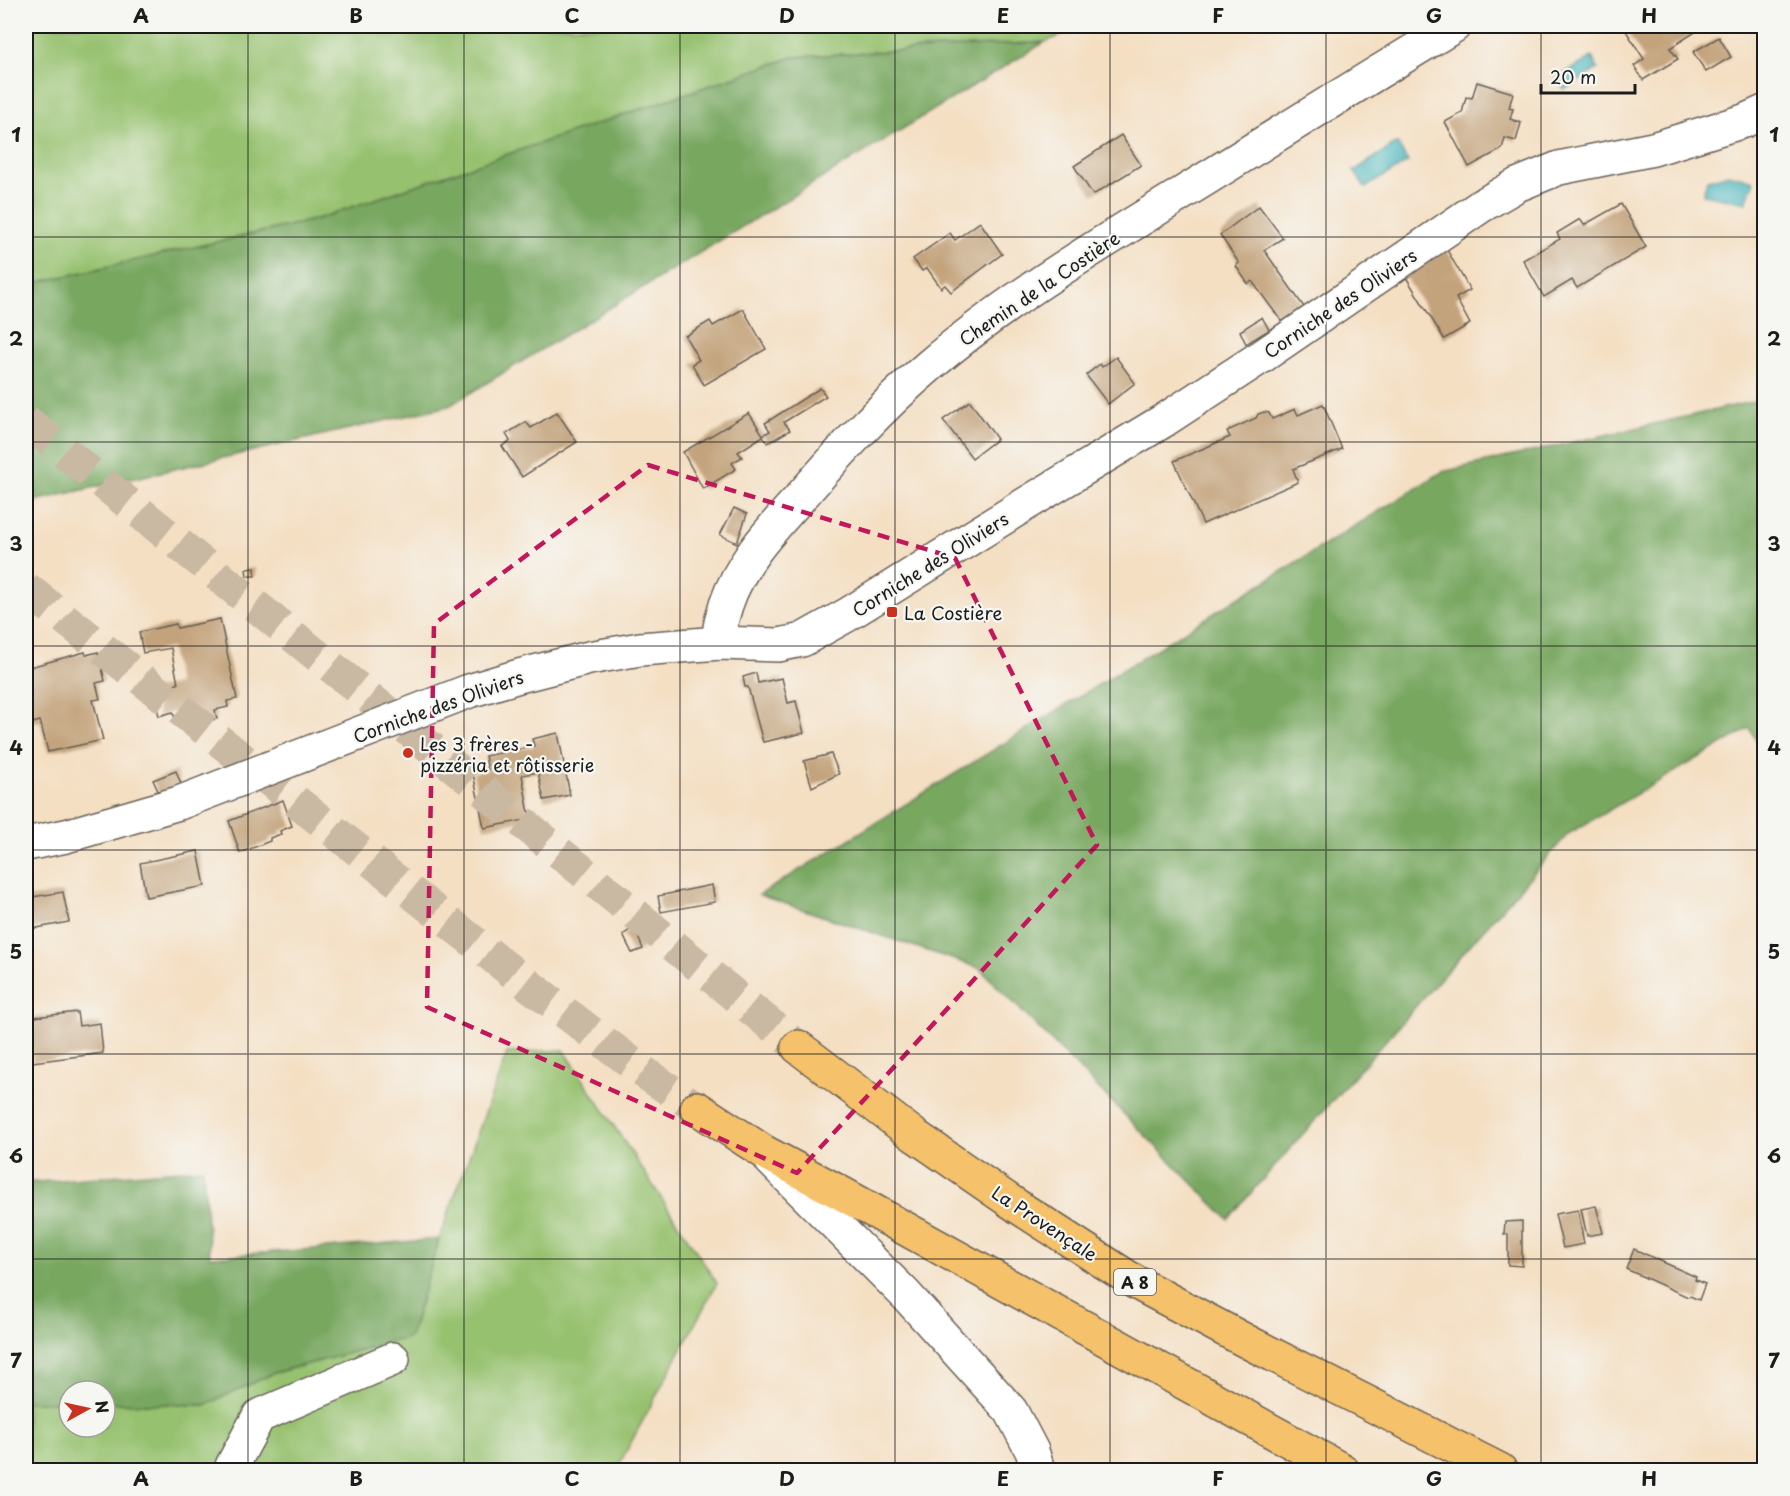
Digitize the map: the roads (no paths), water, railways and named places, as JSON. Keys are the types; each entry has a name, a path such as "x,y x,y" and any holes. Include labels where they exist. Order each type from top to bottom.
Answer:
{"highway":[{"name":"La Provençale","path":"798,1047 914,1136 1017,1206 1136,1282 1246,1341 1500,1470"},
{"path":"697,1108 764,1152 1342,1470"}],"street":[{"name":"Chemin de la Costière","path":"720,643 718,629 732,589 762,539 850,442 900,391 931,364 1007,305 1074,261 1454,26"},
{"name":"Corniche des Oliviers","path":"26,844 66,836 179,803 469,691 519,676 590,658 640,649 720,643 779,645 802,640 822,630 1163,421 1517,184 1559,168 1653,149 1744,121 1764,112"},
{"path":"764,1152 906,1295 1011,1411 1032,1451 1038,1470"},
{"path":"233,1470 232,1466 259,1416 393,1359"}],"water":[{"path":"1592,57 1598,69 1564,90 1557,78"},
{"path":"1397,143 1408,162 1365,188 1354,171"},
{"path":"1729,174 1754,181 1746,203 1703,194 1707,180"}],"tunnel":[{"path":"26,421 798,1047"},
{"path":"26,588 526,983 649,1076 697,1108"}],"place":[{"name":"La Costière","path":"892,612"},
{"name":"Les 3 frères - pizzéria et rôtisserie","path":"408,753"}]}
